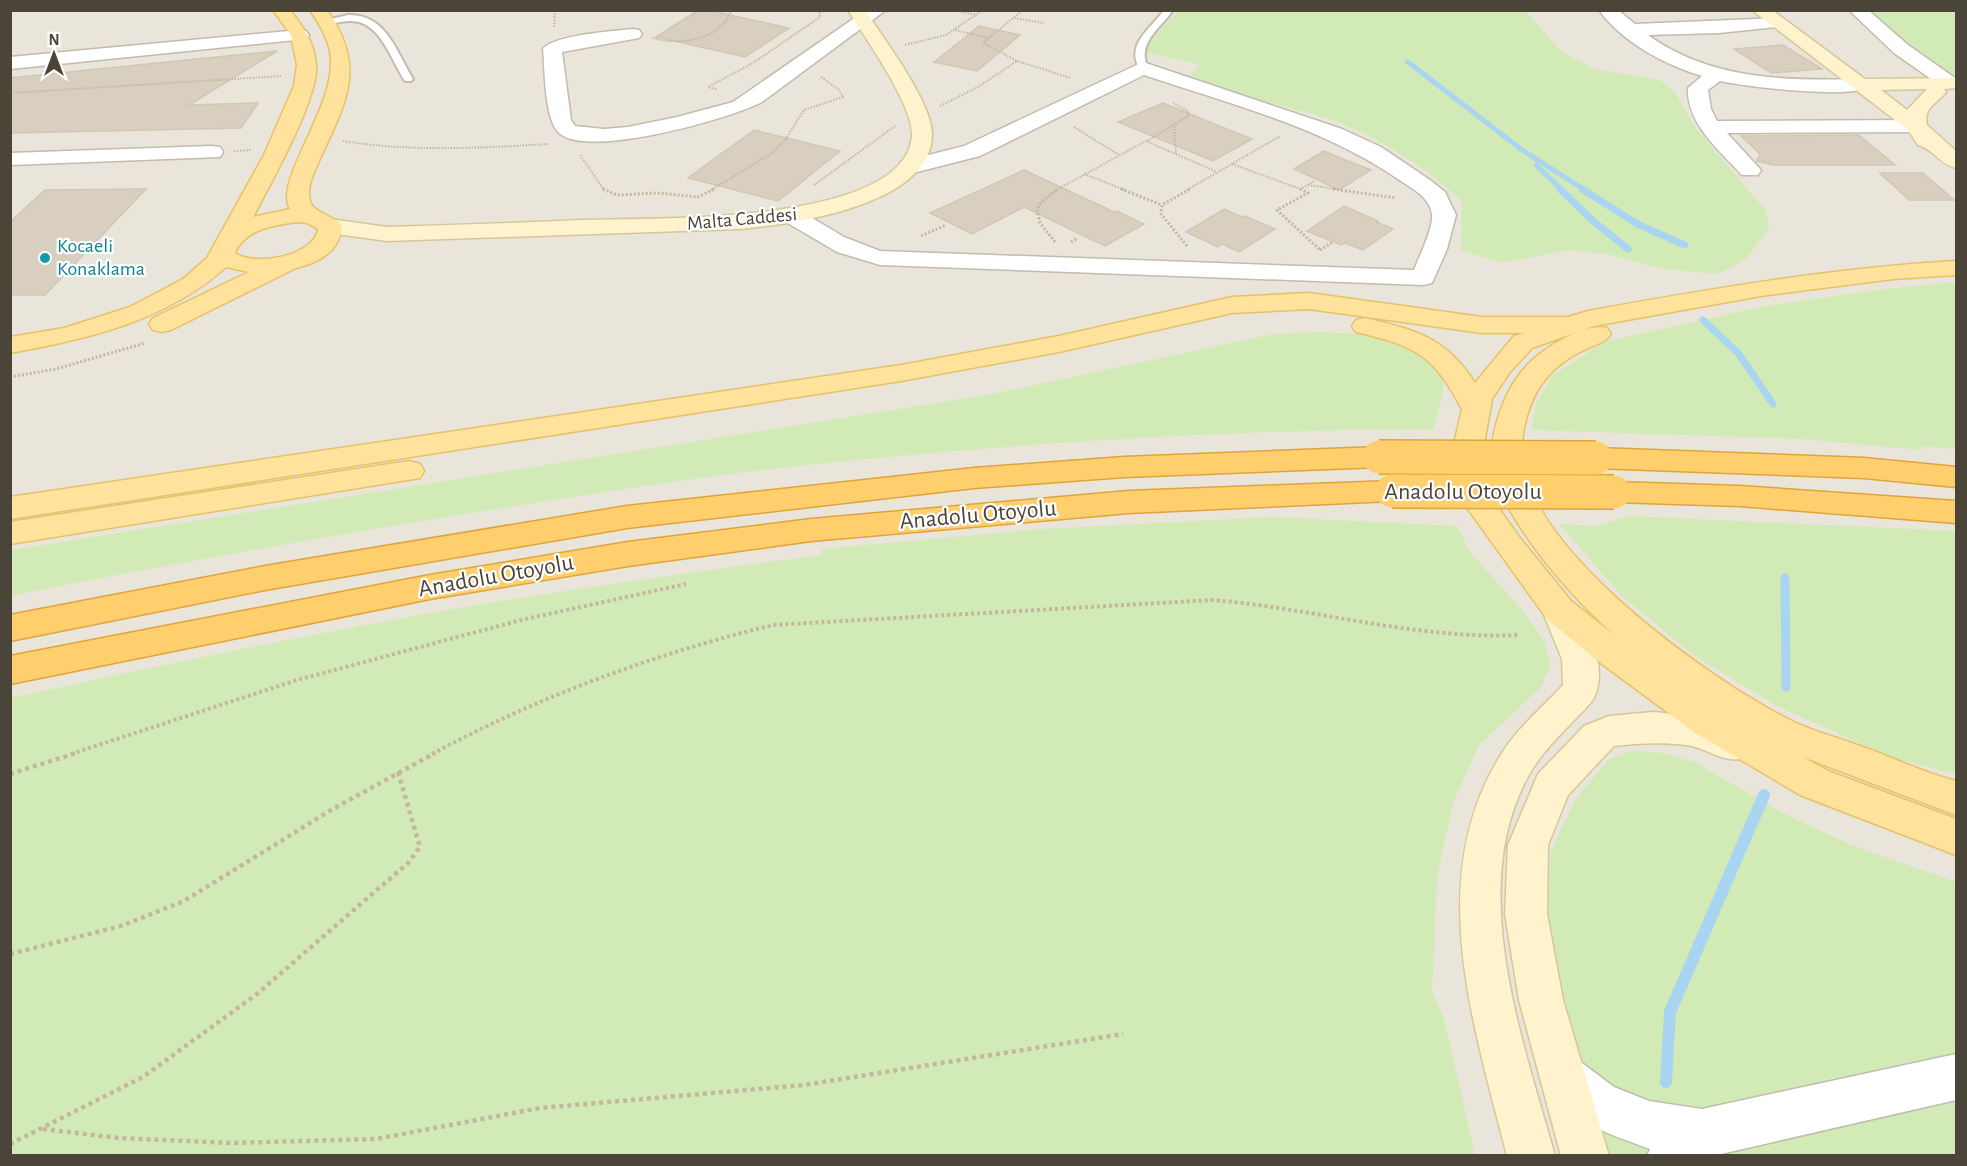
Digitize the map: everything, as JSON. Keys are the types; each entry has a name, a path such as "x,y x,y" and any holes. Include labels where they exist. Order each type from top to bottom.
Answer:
{"highway":[{"name":"Anadolu Otoyolu","path":"10,628 265,578 649,514 974,478 1124,467 1379,457 1596,458 1853,467 1956,477"},
{"name":"Anadolu Otoyolu","path":"10,670 430,587 628,554 811,530 1129,502 1392,491 1614,492 1740,496 1956,512"}],"main road":[{"path":"10,345 68,335 103,325 172,297 210,269 285,135 300,102 306,75 300,35 281,10"},
{"path":"1760,10 1916,126 1956,162"},
{"path":"866,14 880,49 917,115 922,135 917,154 909,167"},
{"path":"10,366 69,355 144,332 318,250 331,233 321,221 303,210 298,203 299,182 336,101 342,75 336,39 322,16"},
{"path":"1860,84 1949,87"},
{"path":"1879,98 1949,87"},
{"path":"1949,87 1920,105 1914,114 1916,126 1932,152 1956,180"},
{"name":"Malta Caddesi","path":"318,250 387,234 741,222 794,217 866,195 909,167"},
{"path":"287,263 269,267 238,265 228,260 224,253 225,245 233,236 262,221 288,216 321,221"},
{"name":"Malta Caddesi","path":"321,221 387,234"},
{"path":"1956,268 1893,272 1761,288 1588,319 1523,342 1500,367 1478,399 1469,444 1468,468 1478,502 1560,610 1610,651 1707,721 1814,783 1956,837"},
{"path":"10,508 901,373 1049,346 1232,305 1309,301 1344,303 1482,325 1571,325"},
{"path":"1678,303 1566,349 1540,364 1518,398 1508,431 1510,475 1542,536 1594,596 1652,650 1767,726 1956,798"},
{"path":"10,533 898,396 1025,374 1218,330 1286,320 1363,325 1416,340 1450,364 1476,409"},
{"path":"1531,1155 1487,970 1482,939 1480,886 1487,831 1499,794 1516,763 1580,690 1583,675 1582,661 1560,610"},
{"path":"1585,1155 1540,1000 1526,914 1528,845 1552,786 1597,737 1610,731 1631,727 1689,730 1772,759"}],"street":[{"path":"1607,10 1661,52 1715,75 1778,84 1860,84"},
{"path":"1857,10 1949,87"},
{"path":"633,34 554,47 551,51 563,126 575,134 593,136 632,132 728,110 755,98 866,14"},
{"path":"1630,30 1687,30 1776,22"},
{"path":"10,63 300,35"},
{"path":"794,217 832,241 865,255 880,258 1423,278 1443,224 1442,205 1422,185 1373,152 1335,133 1306,122 1143,68 972,151 909,167"},
{"path":"1715,75 1698,88 1696,94 1698,104 1712,127 1750,170"},
{"path":"1712,127 1916,126"},
{"path":"14,169 42,158 212,152"},
{"path":"1562,1076 1598,1104 1687,1144 1956,1077"}],"lane":[{"path":"1143,68 1137,54 1139,46 1169,10"},
{"path":"322,16 369,21 377,27 408,79"}],"path":[{"path":"633,34 673,42 699,39 728,21 731,10"},
{"path":"755,98 708,87 734,71 753,63 819,17 819,10"},
{"path":"953,10 977,16"},
{"path":"880,49 933,39 955,30 984,10"},
{"path":"1023,10 983,43 1017,61 1102,88"},
{"path":"1014,18 1044,23 1038,28"},
{"path":"955,30 989,38"},
{"path":"810,188 888,129 962,96 1017,61"},
{"path":"570,141 605,191 627,197 658,193 698,197 742,173 772,153 786,140 804,110 843,97 839,90 825,79 800,66"},
{"path":"10,93 306,75"},
{"path":"1061,250 1040,221 1037,208 1044,199 1084,174 1185,120 1188,111 1170,102"},
{"path":"1050,113 1119,155"},
{"path":"1193,253 1165,220 1160,209 1162,205 1306,122"},
{"path":"1174,126 1176,154"},
{"path":"341,141 379,147 470,148 570,141 593,136"},
{"path":"1146,141 1217,172"},
{"path":"1232,164 1300,189 1316,181"},
{"path":"1084,174 1162,205"},
{"path":"1308,185 1442,205"},
{"path":"1320,250 1333,242"},
{"path":"10,774 308,676 510,623 686,584"},
{"path":"10,954 118,925 183,901 398,772 486,726 622,668 715,638 773,625 1212,600 1281,607 1424,634 1482,638 1519,634"},
{"path":"10,1143 43,1129 143,1077 257,994 408,863 420,847 398,772"},
{"path":"43,1129 118,1138 231,1143 376,1139 540,1108 804,1085 1123,1034"}],"shaded area":[{"path":"11,11 1956,11 1956,1155 11,1155"}],"green space":[{"path":"1178,11 1525,11 1562,52 1595,69 1660,80 1675,92 1693,125 1766,211 1769,228 1744,261 1716,274 1659,268 1607,254 1568,250 1501,263 1461,250 1462,201 1406,157 1343,124 1227,90 1190,75 1200,65 1146,52 1144,48"},
{"path":"1863,11 1956,11 1956,77 1948,77"},
{"path":"1956,282 1956,449 1920,446 1922,450 1801,439 1532,430 1535,406 1552,376 1604,342 1766,306 1876,290"},
{"path":"1319,332 1363,335 1391,340 1417,352 1436,366 1442,376 1443,391 1433,429 1276,432 1120,439 963,450 771,469 629,488 393,526 202,559 11,596 11,550 993,394 1273,334"},
{"path":"1629,516 1956,531 1956,774 1893,758 1777,706 1696,657 1622,596 1559,524 1598,526"},
{"path":"1273,517 1457,526 1469,551 1522,610 1544,641 1550,665 1541,687 1479,745 1454,800 1437,876 1432,991 1444,1019 1475,1155 11,1155 11,698 316,634 419,615 570,590 822,555 822,549 1042,529"},
{"path":"1631,751 1664,753 1694,762 1785,814 1851,845 1956,882 1956,1155 1607,1155 1575,1071 1546,913 1551,851 1575,800 1609,759"}],"building":[{"path":"702,10 789,28 745,57 656,37"},
{"path":"979,26 1020,35 977,71 934,62"},
{"path":"1783,45 1822,69 1771,73 1734,49"},
{"path":"277,51 189,105 258,103 241,128 10,133 10,78"},
{"path":"1163,103 1252,139 1213,161 1118,122"},
{"path":"754,130 840,151 778,201 688,178"},
{"path":"1859,135 1895,165 1773,165 1757,161 1760,154 1741,136"},
{"path":"1324,151 1371,170 1339,190 1294,169"},
{"path":"1024,170 1144,224 1105,246 1024,207 972,234 930,213"},
{"path":"1880,173 1923,173 1954,200 1909,200"},
{"name":"Kocaeli Konaklama","path":"146,189 45,295 10,295 10,222 45,190"},
{"path":"1344,206 1393,229 1363,250 1345,243 1341,245 1307,231"},
{"path":"1224,209 1275,229 1239,252 1222,244 1218,247 1186,232"}],"waterway":[{"path":"1408,62 1522,150 1585,190"},
{"path":"1536,165 1562,190"},
{"path":"1560,189 1593,221 1628,249"},
{"path":"1582,189 1639,225 1685,245"},
{"path":"1703,320 1738,353 1773,404"},
{"path":"1785,578 1786,687"},
{"path":"1666,1082 1670,1012 1764,795"}],"place":[{"name":"Kocaeli Konaklama","path":"45,258"}]}
